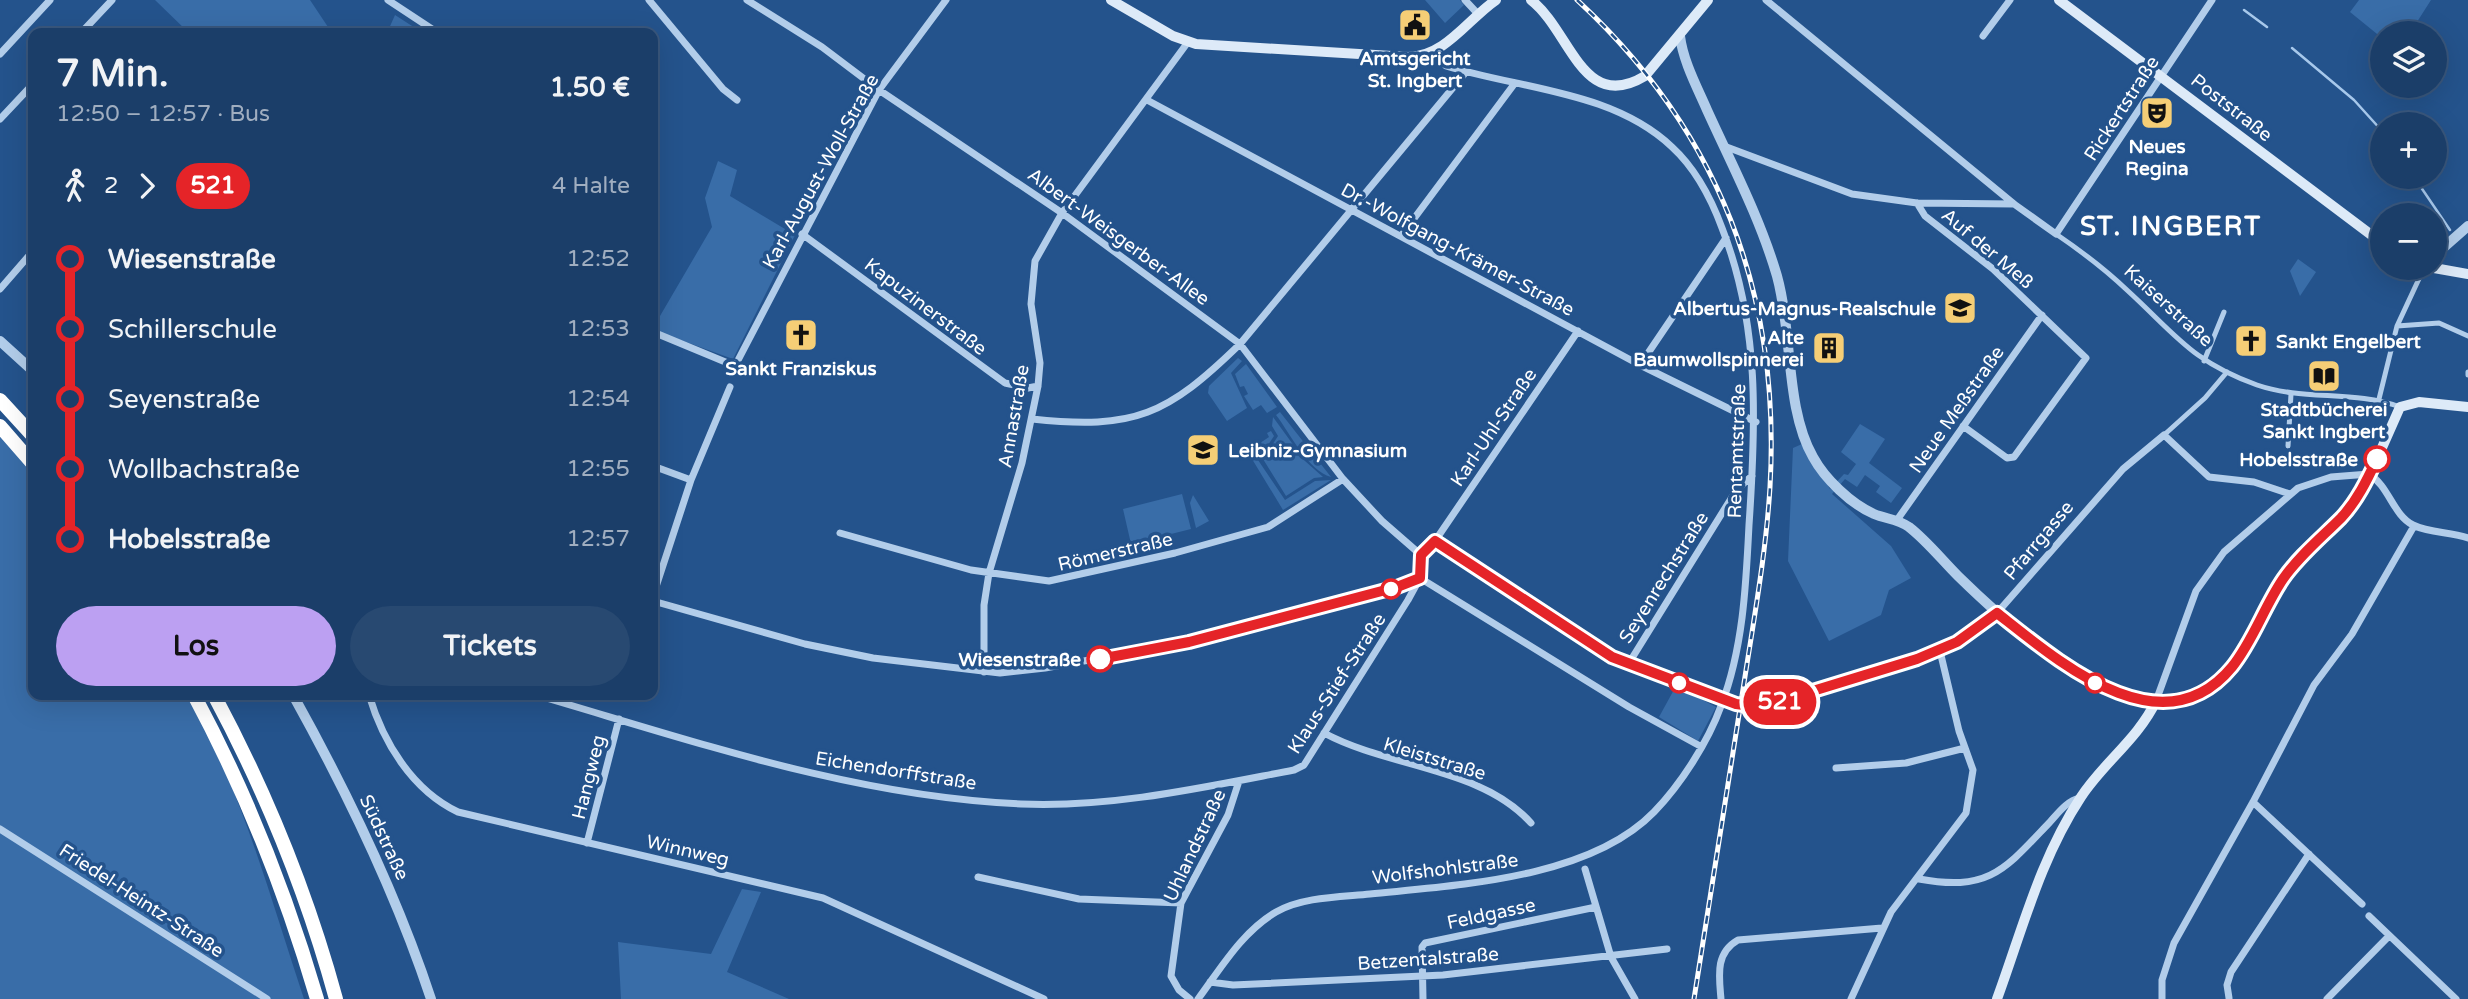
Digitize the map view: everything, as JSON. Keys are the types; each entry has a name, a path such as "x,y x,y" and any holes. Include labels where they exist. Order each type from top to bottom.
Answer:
{"highway":[{"path":"0,400 28,431"},
{"path":"0,426 28,458"},
{"path":"196,700 247,801 266,847 317,999"},
{"path":"217,700 263,791 283,841 336,999"}],"main road":[{"path":"1111,0 1188,42 1408,57 1429,54 1490,2"},
{"path":"1531,0 1552,22 1588,75 1601,85 1626,85 1645,76 1705,2"},
{"name":"Poststraße","path":"2059,0 2370,234"},
{"path":"2447,270 2468,274"},
{"name":"Kaiserstraße","path":"2400,407 2419,402 2468,407"},
{"path":"2272,595 2301,556 2351,505 2369,474 2400,407"},
{"path":"1997,999 2028,905 2080,798 2142,725 2156,701 2181,699 2209,687"}],"street":[{"path":"0,54 50,0"},
{"path":"86,28 112,0"},
{"path":"388,0 430,28"},
{"path":"649,0 678,30 723,89 737,100"},
{"name":"Albert-Weisgerber-Allee","path":"747,0 826,49 879,90 1062,213 1240,344 1295,412 1343,480 1382,521 1421,555"},
{"name":"Karl-August-Woll-Straße","path":"658,334 735,366 879,90 946,0"},
{"path":"1465,0 1478,14"},
{"name":"Kaiserstraße","path":"1766,0 2014,204 2128,290 2176,341 2204,361 2227,372 2291,394 2379,399 2400,407"},
{"path":"1983,36 2010,0"},
{"name":"Rickertstraße","path":"2056,234 2212,0"},
{"path":"1680,36 1684,55 1755,214 1777,278 1789,334 1795,409 1807,445 1821,470 1854,500 1877,515 1896,520 1912,530 1997,613 2096,684 2132,699 2156,701 2188,609 2205,577 2224,552 2290,494 2312,482 2342,475 2369,474 2382,484 2414,526 2468,538"},
{"name":"Annastraße","path":"984,672 984,605 989,573 1012,502 1038,386 1039,352 1031,304 1035,261 1062,213 1188,42"},
{"name":"Rentamtstraße","path":"1429,54 1446,66 1626,114 1659,136 1690,167 1705,188 1726,238 1746,308 1756,422 1743,613 1738,648 1723,700"},
{"path":"1032,419 1091,424 1142,416 1162,408 1198,385 1240,344 1466,72"},
{"path":"1401,236 1515,83"},
{"path":"0,119 28,89"},
{"name":"Dr.-Wolfgang-Krämer-Straße","path":"1147,100 1640,365 1756,422"},
{"path":"1724,146 1852,194 1917,203 2014,204"},
{"name":"Auf der Meß","path":"1917,203 1924,216 1993,269 2086,358 2014,457 2007,458 1963,426"},
{"path":"2447,245 2468,226"},
{"name":"Kapuzinerstraße","path":"802,234 1005,383 1028,388 1038,386"},
{"path":"1640,365 1726,238"},
{"path":"0,289 28,257"},
{"path":"2379,399 2397,326 2418,280"},
{"path":"2204,361 2224,312"},
{"name":"Neue Meßstraße","path":"1896,520 2042,315"},
{"path":"2397,326 2439,323 2468,336"},
{"name":"Karl-Uhl-Straße","path":"1421,555 1435,541 1578,331"},
{"path":"0,341 28,366"},
{"name":"Pfarrgasse","path":"1435,541 1592,646 1723,700 1751,706 1777,702 1940,651 1969,635 1997,613 2085,508 2123,469 2205,398 2227,372"},
{"path":"658,583 691,480 730,387"},
{"path":"2288,446 2291,394"},
{"path":"2164,435 2209,477 2254,482 2290,494"},
{"path":"658,468 691,480"},
{"name":"Seyenrechstraße","path":"1629,663 1716,520 1737,489 1752,476"},
{"name":"Römerstraße","path":"840,533 989,573 1049,581 1226,541 1268,527 1343,480"},
{"path":"2162,999 2167,957 2314,685 2352,634 2414,526"},
{"path":"1420,578 1421,555"},
{"path":"658,600 805,644 873,658 984,672 1045,668 1189,642 1397,587 1420,578"},
{"path":"1420,578 1629,707 1700,746"},
{"name":"Klaus-Stief-Straße","path":"1259,777 1294,771 1304,765 1420,578"},
{"path":"1851,999 1882,928 1966,813 1973,770 1940,651"},
{"name":"Südstraße","path":"296,700 325,751 383,874 431,999"},
{"name":"Winnweg","path":"371,700 386,737 401,762 435,801 458,812 823,898 1044,999"},
{"name":"Eichendorffstraße","path":"553,700 805,771 976,800 1022,804 1103,801 1259,777"},
{"name":"Wolfshohlstraße","path":"1210,982 1248,934 1280,910 1319,900 1507,879 1550,867 1611,842 1654,812 1700,746 1723,700"},
{"name":"Hangweg","path":"587,843 619,719"},
{"name":"Kleiststraße","path":"1324,733 1367,753 1479,786 1512,806 1531,823"},
{"path":"1836,768 1906,763 1965,748"},
{"name":"Uhlandstraße","path":"1190,999 1179,990 1171,976 1181,903 1228,815 1239,781"},
{"path":"1919,879 1963,882 1993,876 2008,866 2063,808 2080,798"},
{"path":"2253,802 2362,904"},
{"name":"Friedel-Heintz-Straße","path":"0,829 267,999"},
{"path":"2229,998 2227,985 2231,972 2309,854"},
{"path":"1585,869 1611,957 1634,999"},
{"path":"978,877 1079,899 1181,903"},
{"name":"Feldgasse","path":"1423,975 1422,947 1425,943 1596,907"},
{"path":"2369,916 2456,999"},
{"path":"1721,999 1720,960 1724,951 1738,940 1882,928"},
{"path":"2328,999 2389,936"},
{"name":"Betzentalstraße","path":"1210,982 1233,985 1423,975 1667,949"},
{"path":"1423,975 1423,999"},
{"path":"1198,999 1210,982"}],"shaded area":[{"path":"155,0 310,0 329,28 184,28"},
{"path":"1425,0 1460,0 1464,5 1445,23"},
{"path":"2359,0 2431,0 2418,21 2370,21 2370,28 2350,12"},
{"path":"395,15 415,28 389,28"},
{"path":"718,161 737,170 730,196 795,235 733,359 658,332 658,315 660,316 712,227 705,198"},
{"path":"2298,259 2316,272 2300,296 2290,271"},
{"path":"1238,358 1242,361 1231,373 1247,408 1227,421 1208,393 1209,386"},
{"path":"1246,364 1277,407 1267,413 1261,405 1253,410 1244,396 1248,394 1244,386 1240,387 1235,374"},
{"path":"1280,412 1331,477 1307,459 1276,415"},
{"path":"1273,417 1305,461 1323,477 1314,478 1286,496 1263,459 1278,436 1272,426"},
{"path":"1860,424 1885,439 1869,463 1902,488 1891,503 1876,492 1880,486 1865,475 1857,487 1845,479 1832,494 1891,546 1911,578 1889,590 1881,615 1829,641 1788,561 1793,448 1802,444 1830,489 1844,474 1848,475 1856,464 1841,452"},
{"path":"1271,431 1274,436 1258,460 1285,500 1315,481 1331,480 1283,510 1252,459 1255,457 1251,449 1269,437 1267,433"},
{"path":"0,433 28,465 28,700 191,700 224,767 239,805 304,999 0,999"},
{"path":"1182,494 1191,529 1131,544 1123,509"},
{"path":"1193,495 1209,521 1196,528 1190,503"},
{"path":"1676,686 1716,707 1698,741 1659,717"},
{"path":"742,889 761,892 727,972 789,999 621,999 618,942 711,954"}],"waterway":[{"path":"2244,10 2267,27"},
{"path":"2292,48 2354,100 2370,118"},
{"path":"2422,189 2450,230"}],"tunnel":[{"path":"2209,687 2233,665 2272,595"}],"railway":[{"path":"1577,0 1627,51 1669,104 1703,161 1731,221 1751,283 1764,348 1771,416 1766,536 1694,999"}],"bus line":[{"name":"521","path":"1100,659 1189,642 1397,587 1420,578 1421,555 1435,541 1612,657 1736,704 1763,706 1940,651 1969,635 1997,613 2096,684 2142,701 2181,699 2209,687 2233,666 2286,574 2342,517 2360,492 2377,459"}],"place":[{"name":"Amtsgericht St. Ingbert","path":"1415,25"},
{"name":"Neues Regina","path":"2157,113"},
{"name":"Albertus-Magnus-Realschule","path":"1960,308"},
{"name":"Sankt Franziskus","path":"801,335"},
{"name":"Sankt Engelbert","path":"2251,341"},
{"name":"Alte Baumwollspinnerei","path":"1829,348"},
{"name":"Stadtbücherei Sankt Ingbert","path":"2324,376"},
{"name":"Leibniz-Gymnasium","path":"1203,450"},
{"name":"Hobelsstraße","path":"2377,459"},
{"name":"Wiesenstraße","path":"1100,659"}],"district":[{"name":"ST. INGBERT","path":"2171,226"}]}
